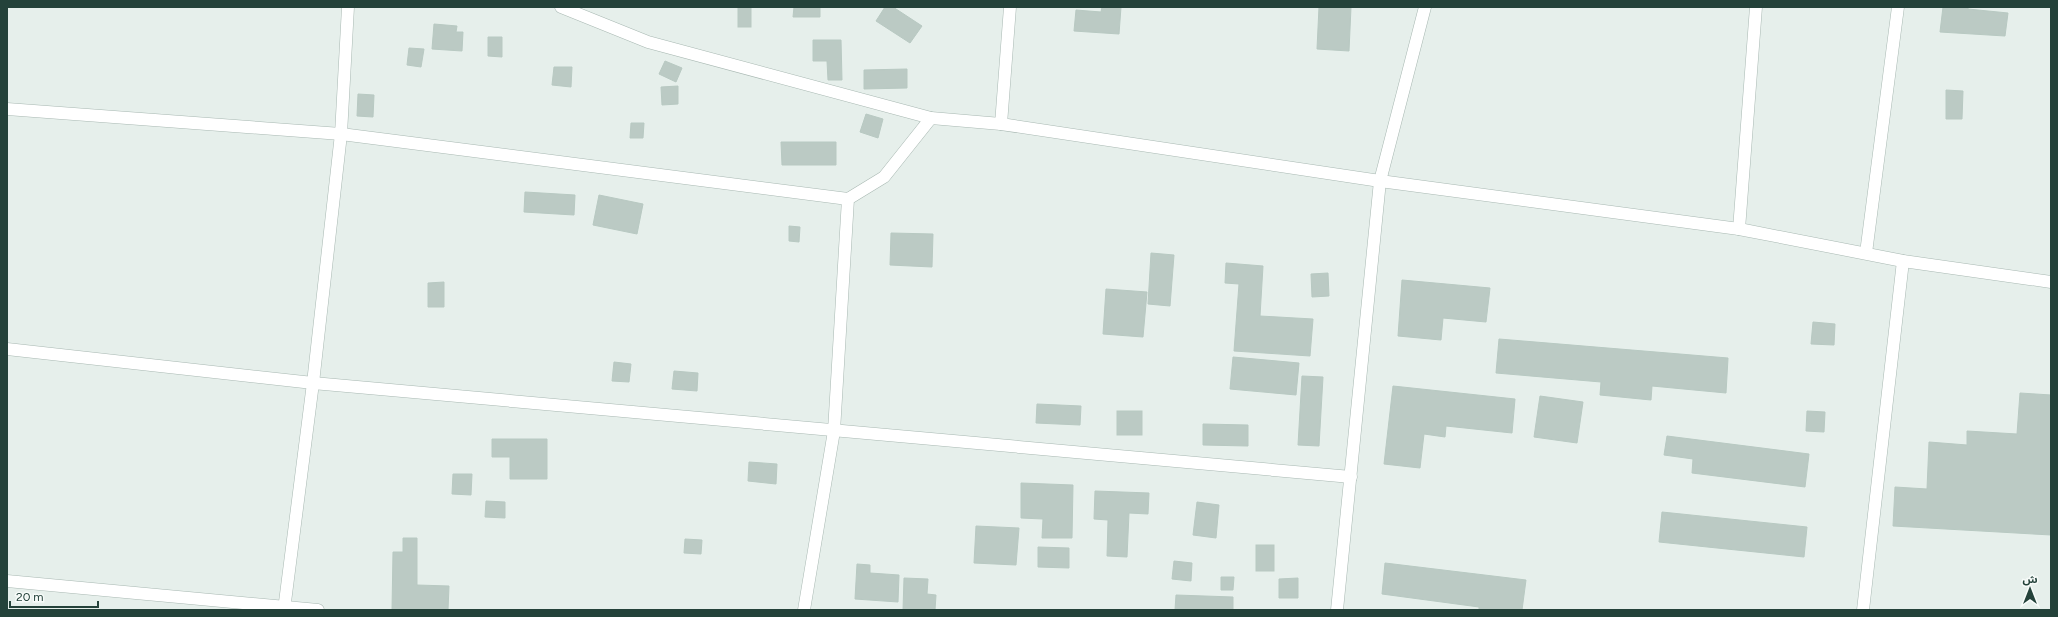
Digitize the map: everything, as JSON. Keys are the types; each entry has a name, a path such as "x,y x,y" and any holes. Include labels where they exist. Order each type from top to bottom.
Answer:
{"street":[{"path":"284,608 313,383 341,134 348,7"},
{"path":"561,7 648,42 931,118 1001,124 1380,182 1739,229 1904,261 2051,282"},
{"path":"1001,124 1010,7"},
{"path":"1336,610 1351,477 1380,182 1425,7"},
{"path":"1739,229 1756,7"},
{"path":"1866,253 1898,7"},
{"path":"7,109 341,134 848,199 884,177 931,118"},
{"path":"804,610 834,431 848,199"},
{"path":"1862,610 1904,261"},
{"path":"7,349 313,383 1351,477"},
{"path":"7,581 318,610"}],"building":[{"path":"738,7 751,7 751,27 738,27"},
{"path":"794,7 820,7 820,17 793,17"},
{"path":"885,7 893,7 922,26 910,43 876,21"},
{"path":"1102,7 1121,7 1119,34 1074,31 1076,10 1101,12"},
{"path":"1319,7 1351,7 1349,51 1317,49"},
{"path":"1943,7 1968,7 1968,9 2008,13 2005,36 1940,32"},
{"path":"434,24 457,26 456,32 463,32 462,51 432,49"},
{"path":"488,37 502,37 502,57 488,56"},
{"path":"813,40 841,40 842,80 828,80 827,61 813,61"},
{"path":"409,48 424,49 421,67 407,65"},
{"path":"665,61 682,68 676,82 659,74"},
{"path":"554,67 572,67 571,87 552,85"},
{"path":"907,69 907,88 864,89 864,70"},
{"path":"678,86 678,104 662,105 661,87"},
{"path":"1946,90 1963,91 1962,119 1946,119"},
{"path":"358,94 374,95 373,117 357,116"},
{"path":"866,114 883,119 878,138 860,132"},
{"path":"631,123 644,123 643,138 630,138"},
{"path":"781,142 836,142 836,165 782,165"},
{"path":"525,192 575,195 574,215 524,212"},
{"path":"599,195 643,204 637,234 593,225"},
{"path":"789,226 800,227 799,242 789,241"},
{"path":"891,233 933,234 932,267 890,265"},
{"path":"1151,253 1174,255 1170,306 1148,304"},
{"path":"1226,263 1263,266 1260,316 1313,319 1310,356 1234,351 1239,284 1225,283"},
{"path":"1328,273 1329,296 1312,297 1311,274"},
{"path":"1402,280 1490,288 1486,322 1443,318 1441,340 1398,336"},
{"path":"444,282 444,307 428,307 428,283"},
{"path":"1106,289 1147,292 1143,337 1103,334"},
{"path":"1813,322 1835,324 1834,345 1811,344"},
{"path":"1499,339 1728,358 1726,393 1652,386 1651,400 1600,395 1601,382 1496,373"},
{"path":"1233,357 1299,363 1296,395 1230,389"},
{"path":"614,362 631,364 629,382 612,381"},
{"path":"674,371 698,373 697,391 672,389"},
{"path":"1302,376 1323,377 1319,446 1298,445"},
{"path":"1393,386 1515,399 1512,433 1446,426 1445,437 1424,434 1420,468 1384,464"},
{"path":"2020,393 2051,395 2051,535 1893,526 1895,487 1927,489 1929,442 1967,445 1967,431 2017,434"},
{"path":"1540,396 1583,402 1577,443 1534,437"},
{"path":"1037,404 1081,406 1080,425 1036,423"},
{"path":"1117,411 1142,411 1142,435 1117,435"},
{"path":"1807,411 1825,412 1824,432 1806,431"},
{"path":"1203,424 1248,425 1248,446 1203,445"},
{"path":"1667,436 1809,454 1805,487 1692,473 1693,459 1664,455"},
{"path":"492,439 547,439 547,479 510,479 510,457 492,457"},
{"path":"749,462 777,464 776,484 748,481"},
{"path":"453,474 472,474 471,495 452,494"},
{"path":"1021,483 1073,485 1072,538 1042,538 1043,519 1021,518"},
{"path":"1095,491 1149,493 1148,514 1129,513 1127,557 1107,556 1108,520 1094,519"},
{"path":"486,501 505,502 505,518 485,517"},
{"path":"1197,502 1219,505 1216,538 1193,535"},
{"path":"1662,512 1807,527 1804,557 1659,542"},
{"path":"976,526 1019,528 1016,565 974,563"},
{"path":"403,538 417,538 417,585 449,586 448,610 392,610 393,552 403,552"},
{"path":"685,539 702,540 701,554 684,553"},
{"path":"1256,545 1274,545 1274,571 1256,571"},
{"path":"1038,547 1069,548 1069,568 1038,567"},
{"path":"1174,561 1192,563 1191,581 1172,579"},
{"path":"1385,563 1526,580 1522,610 1479,610 1479,607 1382,594"},
{"path":"857,564 870,565 870,573 899,575 898,602 855,599"},
{"path":"1221,577 1234,577 1233,590 1221,590"},
{"path":"904,578 928,579 927,594 936,595 935,610 903,610"},
{"path":"1298,578 1298,598 1279,598 1279,579"},
{"path":"1176,595 1233,597 1233,610 1175,610"}]}
